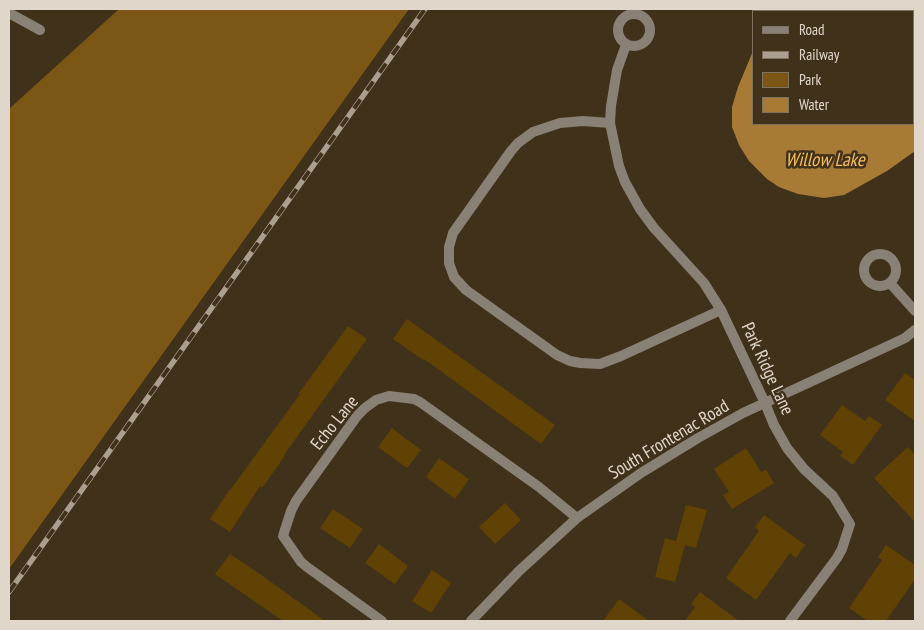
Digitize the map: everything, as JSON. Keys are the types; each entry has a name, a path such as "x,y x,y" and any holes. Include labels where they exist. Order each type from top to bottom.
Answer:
{"street":[{"path":"9,13 40,30"},
{"name":"Park Ridge Lane","path":"626,45 615,79 610,122 619,166 625,182 633,198 654,228 704,283 721,310 766,403 774,426 804,469 833,496 850,524 837,558 790,621"},
{"path":"610,122 583,121 560,123 533,132 518,143 453,233 449,248 449,264 454,277 466,290 557,355 580,364 600,364 621,356 721,310"},
{"path":"890,283 915,311"},
{"name":"South Frontenac Road","path":"471,621 519,571 577,518 641,473 736,418 905,338 915,330"},
{"name":"Echo Lane","path":"382,621 301,562 283,536 296,501 357,416 376,400 389,396 414,399 420,402 539,487 577,518"}],"green space":[{"path":"119,9 409,9 9,569 9,109"}],"water":[{"name":"Willow Lake","path":"915,9 915,151 887,171 844,195 824,198 798,194 779,187 767,179 749,161 739,145 732,127 732,107 752,53 752,125 914,125 914,10 772,10"}],"building":[{"path":"407,319 555,425 541,444 424,359 393,339"},
{"path":"348,326 367,339 262,488 260,486 230,532 210,519"},
{"path":"905,373 915,380 915,421 885,400"},
{"path":"842,405 865,421 869,416 882,425 853,465 840,456 843,452 820,435"},
{"path":"392,428 421,450 407,468 378,447"},
{"path":"908,447 915,455 915,522 874,478"},
{"path":"746,448 761,472 766,470 774,483 732,509 723,495 729,492 714,469"},
{"path":"439,458 469,479 455,499 426,477"},
{"path":"505,503 521,520 495,544 479,527"},
{"path":"686,505 707,510 696,548 685,545 675,582 655,577 665,538 676,541"},
{"path":"333,509 363,529 350,548 320,528"},
{"path":"764,515 805,545 796,558 790,553 756,600 726,578 759,531 755,527"},
{"path":"379,544 408,566 395,584 365,563"},
{"path":"886,545 915,565 915,579 886,621 868,621 849,608 882,560 878,557"},
{"path":"230,554 325,621 283,621 215,574"},
{"path":"432,570 451,583 431,613 412,601"},
{"path":"700,592 739,621 685,621 695,607 691,604"},
{"path":"619,599 649,621 603,621"}],"railway":[{"path":"9,592 425,9"}]}
